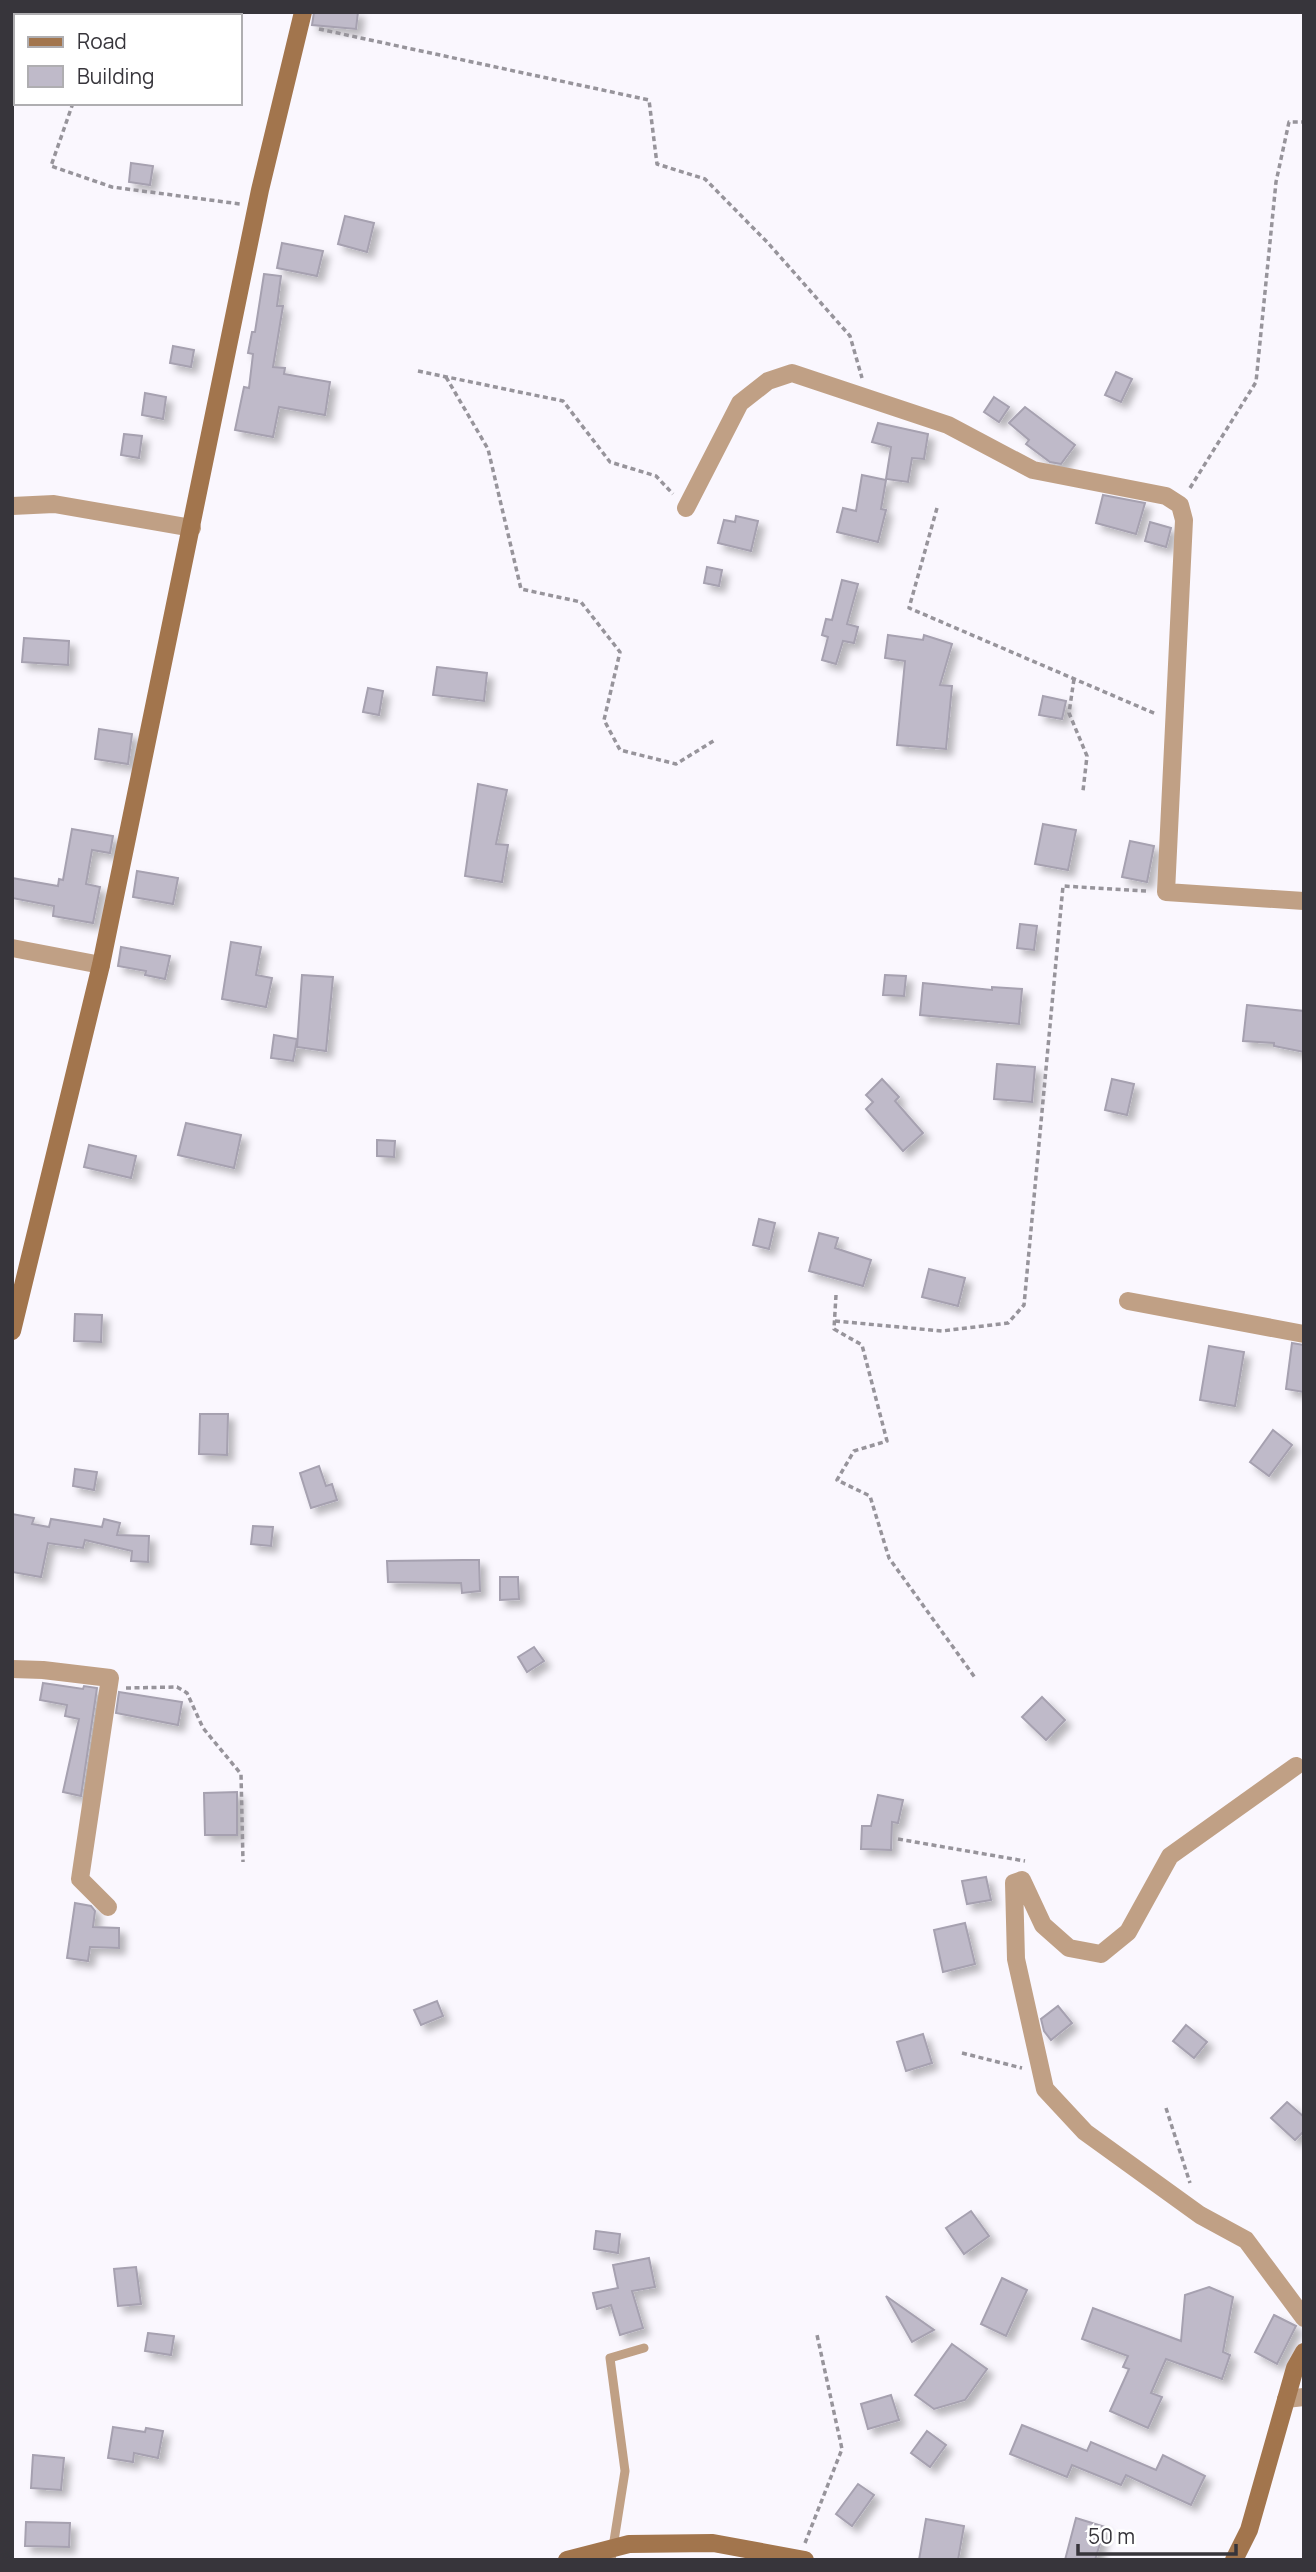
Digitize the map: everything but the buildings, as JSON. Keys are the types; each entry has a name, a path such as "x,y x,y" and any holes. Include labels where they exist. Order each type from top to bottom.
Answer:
{"street":[{"path":"12,1331 102,965 257,206 301,18"},
{"path":"686,508 740,403 768,381 792,373 948,425 1033,470 1166,496 1180,505 1184,520 1166,892 1304,901"},
{"path":"12,506 54,504 192,528"},
{"path":"12,948 102,965"},
{"path":"1128,1301 1304,1334"},
{"path":"12,1669 110,1678 80,1879 108,1907"},
{"path":"1296,1766 1170,1856 1128,1932 1101,1954 1069,1948 1043,1925 1022,1880 1014,1883 1016,1959 1045,2089 1084,2132 1200,2215 1246,2240 1304,2318"},
{"path":"1234,2560 1249,2530 1295,2398 1304,2351"},
{"path":"567,2560 611,2554 629,2544 713,2543 802,2559"}],"lane":[{"path":"611,2554 625,2471 610,2358 643,2348"}],"path":[{"path":"301,18 649,100 657,164 705,179 768,243 849,336 869,398"},
{"path":"72,105 51,166 112,187 257,206"},
{"path":"1180,505 1256,382 1276,182 1289,122 1304,122"},
{"path":"418,371 563,401 610,462 656,476 686,508"},
{"path":"446,377 488,449 522,589 581,602 620,652 604,720 620,750 676,764 715,740"},
{"path":"937,508 909,608 1174,721"},
{"path":"1074,679 1069,713 1087,756 1083,792"},
{"path":"835,1321 942,1331 1008,1323 1024,1306 1063,886 1166,892"},
{"path":"835,1295 834,1329 862,1345 887,1441 854,1451 837,1480 870,1496 889,1558 976,1679"},
{"path":"110,1678 124,1688 177,1687 187,1693 203,1728 241,1774 243,1862"},
{"path":"898,1839 1025,1859 1022,1880"},
{"path":"962,2053 1041,2072"},
{"path":"1166,2108 1200,2215"},
{"path":"802,2559 842,2449 817,2335"}]}
